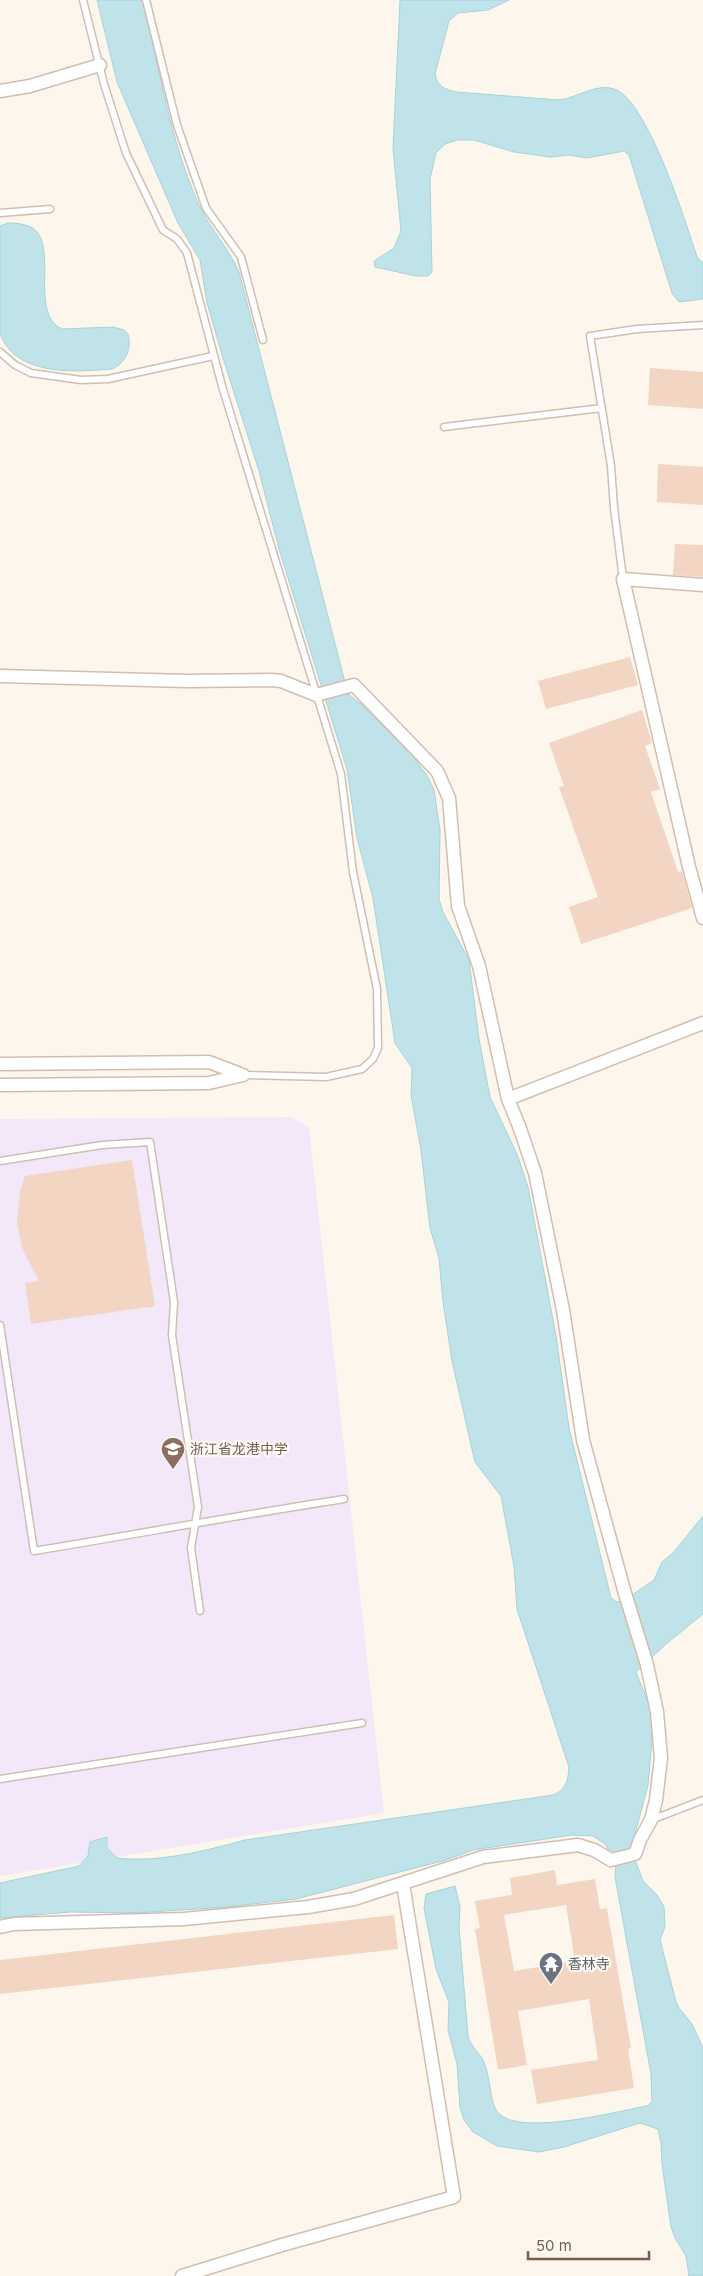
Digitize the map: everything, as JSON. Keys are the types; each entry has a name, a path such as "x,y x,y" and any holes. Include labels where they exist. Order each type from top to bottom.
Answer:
{"street":[{"path":"0,91 30,86 100,65"},
{"path":"703,585 623,578 689,867 703,918"},
{"path":"0,676 178,681 271,680 281,681 316,695 354,686 437,771 445,787 450,804 458,906 479,966 508,1100 529,1154 538,1186 563,1310 583,1440 624,1590 647,1665 657,1712 661,1758 651,1820 635,1854 611,1860 594,1850 578,1845 483,1857 354,1899 263,1912 184,1919 14,1924 0,1927"},
{"path":"508,1100 703,1024"},
{"path":"0,1064 209,1062 243,1074"},
{"path":"0,1085 209,1083 243,1074"},
{"path":"182,2276 282,2245 454,2197 402,1884"}],"lane":[{"path":"83,0 126,153 163,230 177,239 187,253 213,356 341,774 353,872 377,989 378,1048 368,1065 354,1072 326,1077 243,1074"},
{"path":"146,0 177,125 206,208 241,257 263,340"},
{"path":"0,213 3,211 50,209"},
{"path":"623,578 611,466 590,336 637,329 703,325"},
{"path":"0,352 15,365 31,374 81,380 108,379 213,356"},
{"path":"444,427 602,408"},
{"path":"0,1161 102,1145 150,1142 174,1302 172,1336 198,1507 191,1548 200,1612"},
{"path":"0,1325 34,1551 344,1499"},
{"path":"0,1779 362,1723"},
{"path":"651,1820 703,1800"}],"shaded area":[{"name":"浙江省龙港中学","path":"291,1117 309,1127 384,1813 0,1876 0,1119"}],"water":[{"path":"97,0 143,0 166,103 188,179 202,212 230,254 239,272 348,694 360,703 412,755 428,777 434,790 440,830 439,899 443,912 469,960 479,1039 490,1097 517,1154 528,1187 556,1336 569,1428 611,1598 617,1602 623,1601 654,1580 662,1562 673,1553 703,1516 703,1614 666,1644 636,1672 651,1709 653,1729 648,1785 632,1845 632,1852 643,1881 657,1895 664,1907 665,1927 660,1940 676,2002 692,2024 703,2048 703,2276 689,2276 686,2256 675,2238 671,2227 658,2129 640,2123 564,2147 539,2152 497,2146 473,2132 464,2120 460,2107 457,2064 448,2030 449,2002 436,1969 424,1908 426,1894 455,1886 460,1907 459,1927 468,2036 484,2061 492,2100 496,2110 506,2118 523,2122 544,2123 614,2113 647,2106 652,2102 651,2074 615,1877 616,1863 605,1844 593,1836 572,1835 473,1850 446,1860 296,1899 227,1907 135,1913 70,1912 0,1918 0,1883 79,1866 88,1856 90,1842 107,1837 107,1848 117,1858 149,1859 181,1855 245,1840 553,1795 558,1793 566,1784 569,1767 517,1609 514,1566 501,1496 475,1462 452,1361 443,1302 439,1258 430,1228 421,1150 411,1095 412,1068 395,1043 373,898 357,838 347,769 279,549 259,471 207,303 200,260 178,223 117,82"},
{"path":"400,0 509,0 488,10 458,13 449,21 435,74 439,84 448,90 559,100 593,89 607,88 614,89 627,98 652,138 664,164 697,257 703,263 703,299 679,302 672,293 629,155 624,151 587,158 569,155 550,157 514,152 474,140 457,140 445,144 436,153 430,179 432,272 428,276 416,276 375,267 374,261 394,248 401,231 393,148"},
{"path":"8,223 31,227 41,238 45,265 45,296 47,310 52,321 62,329 113,327 124,330 128,334 129,345 127,354 121,363 112,369 65,371 48,369 33,365 19,358 8,347 0,333 0,226"}],"building":[{"path":"650,368 703,372 703,409 648,405"},
{"path":"658,464 703,467 703,505 657,502"},
{"path":"675,544 703,545 703,577 673,575"},
{"path":"630,657 638,685 546,709 538,681"},
{"path":"642,710 652,743 645,746 660,789 651,792 678,872 682,871 692,908 581,944 569,907 598,897 559,787 564,786 549,743"},
{"path":"132,1160 155,1306 31,1324 25,1283 39,1281 22,1248 17,1221 20,1191 25,1176"},
{"path":"555,1870 557,1885 595,1879 600,1909 607,1908 631,2048 628,2049 634,2088 537,2104 531,2070 598,2060 589,1999 518,2011 527,2065 498,2070 475,1929 480,1928 475,1901 512,1895 510,1878","holes":["566,1905 575,1961 514,1971 504,1915"]},
{"path":"394,1915 398,1949 0,1994 0,1960"}],"place":[{"name":"浙江省龙港中学","path":"173,1470"},
{"name":"香林寺","path":"551,1985"}]}
